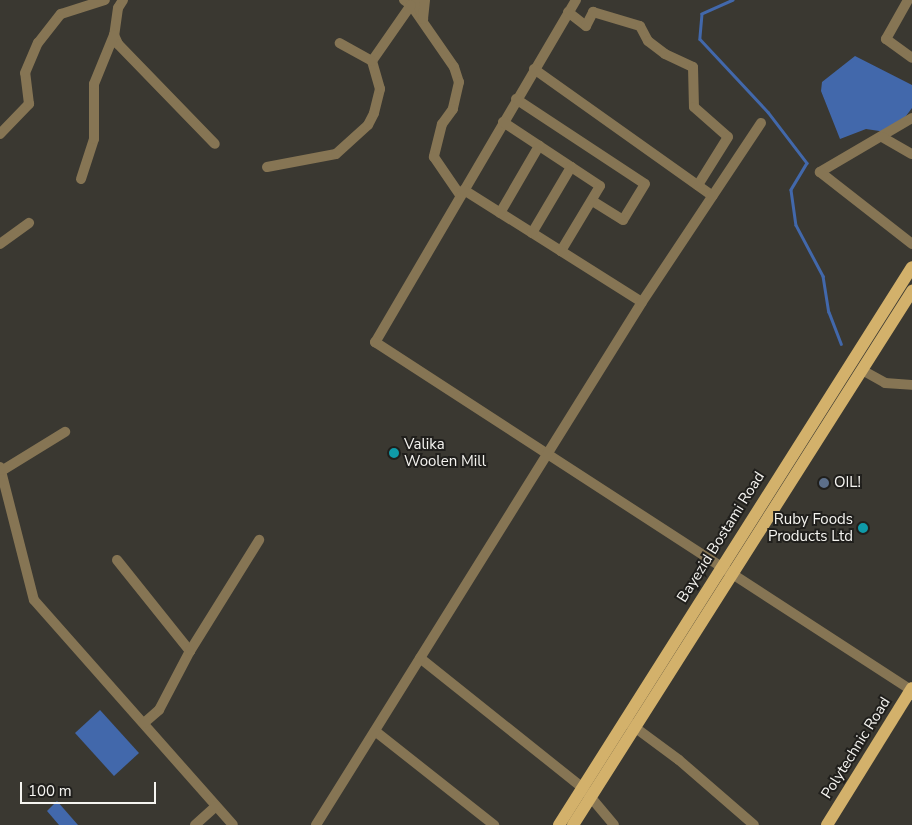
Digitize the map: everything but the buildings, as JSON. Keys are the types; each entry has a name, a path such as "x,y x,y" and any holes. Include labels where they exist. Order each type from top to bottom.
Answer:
{"main road":[{"name":"Bayezid Bostami Road","path":"559,825 587,792 630,724 720,569 912,267"},
{"name":"Bayezid Bostami Road","path":"630,724 732,576 912,291"},
{"name":"Polytechnic Road","path":"827,825 911,689"},
{"name":"Bayezid Bostami Road","path":"573,825 587,792"}],"street":[{"path":"0,134 29,104 25,73 38,43 61,14 106,0"},
{"path":"81,179 94,139 94,84 114,35 118,8 123,0"},
{"path":"410,2 423,19 425,0"},
{"path":"576,0 516,99 375,342 720,569 911,689"},
{"path":"908,0 886,40 912,58"},
{"path":"372,61 410,2"},
{"path":"410,2 454,68 458,82 453,109 442,124 434,157 462,193 500,213 642,302"},
{"path":"568,12 586,26 593,12 640,26 648,41 665,54 693,66 694,107 728,137 698,185"},
{"path":"114,35 118,44 215,144"},
{"path":"267,167 336,154 368,125 374,113 380,89 372,61 340,43"},
{"path":"534,69 713,196"},
{"path":"516,99 645,184 623,220 592,201"},
{"path":"912,118 820,172 912,244"},
{"path":"503,122 600,186 561,251"},
{"path":"316,825 642,302 761,124"},
{"path":"882,137 912,154"},
{"path":"500,213 539,146"},
{"path":"532,233 571,168"},
{"path":"0,244 29,223"},
{"path":"862,370 885,383 912,385"},
{"path":"65,432 1,469 3,489 34,600 233,825"},
{"path":"144,723 159,710 190,651 260,540"},
{"path":"117,560 190,651"},
{"path":"420,658 587,792 614,825"},
{"path":"630,724 754,825"},
{"path":"375,731 494,825"},
{"path":"195,825 216,806"}],"water":[{"path":"855,56 912,85 912,108 900,124 886,132 866,129 840,139 821,91 822,82"},
{"path":"100,710 139,753 114,776 75,733"},
{"path":"57,801 78,825 59,825 47,811"}],"waterway":[{"path":"733,0 702,14 700,39 768,112 807,163 791,190 796,225 823,276 829,312 841,344"}],"place":[{"name":"Valika Woolen Mill","path":"394,453"},
{"name":"OIL!","path":"824,483"},
{"name":"Ruby Foods Products Ltd","path":"863,528"}]}
